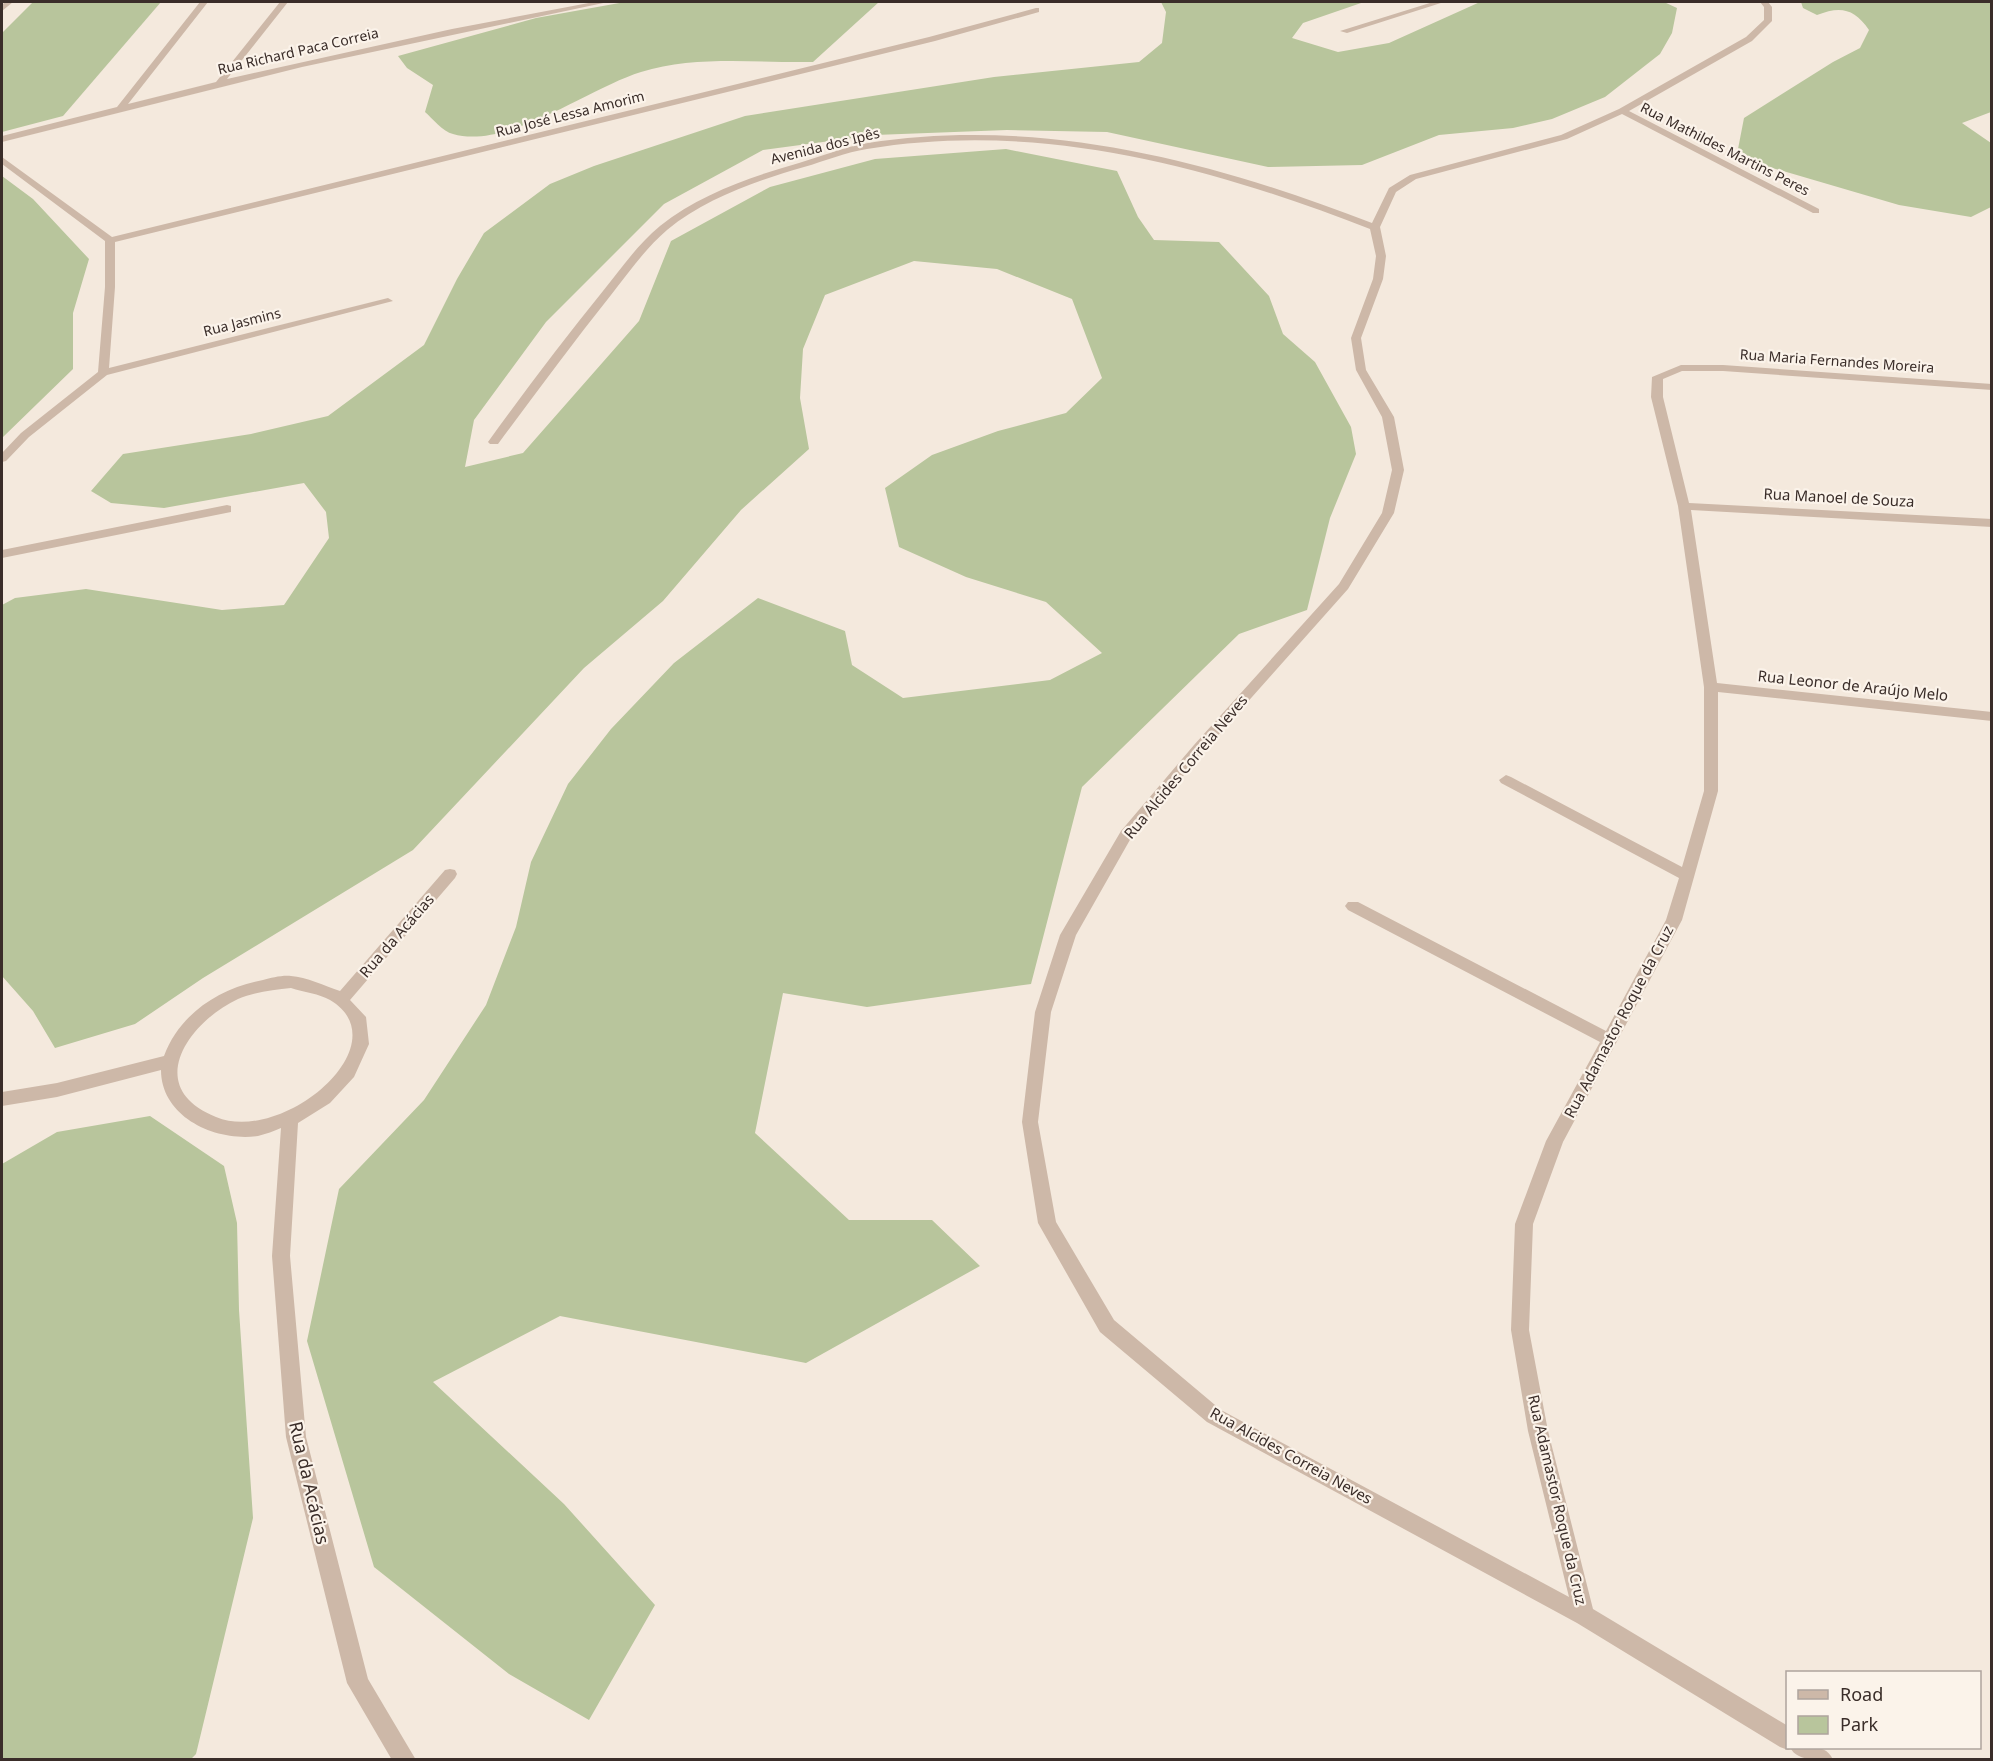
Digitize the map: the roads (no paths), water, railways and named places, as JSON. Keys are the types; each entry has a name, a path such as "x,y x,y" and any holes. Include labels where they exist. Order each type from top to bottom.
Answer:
{"street":[{"path":"2,9 9,2"},
{"path":"120,108 204,2"},
{"path":"220,82 284,2"},
{"name":"Rua Richard Paca Correia","path":"2,139 220,82 484,23 604,2"},
{"path":"1344,31 1440,2"},
{"name":"Rua Mathildes Martins Peres","path":"1375,227 1392,190 1413,177 1564,137 1622,111 1749,39 1768,21 1768,7 1764,2"},
{"name":"Rua José Lessa Amorim","path":"110,240 819,67 1036,10"},
{"name":"Rua Mathildes Martins Peres","path":"1622,111 1816,211"},
{"name":"Avenida dos Ipês","path":"494,442 585,320 650,240 707,200 771,173 866,147 937,139 1026,139 1104,146 1213,171 1318,204 1375,227"},
{"path":"2,160 110,240 110,287 103,373 25,435 2,459"},
{"name":"Rua Alcides Correia Neves","path":"1375,227 1381,256 1378,279 1356,338 1361,370 1388,417 1398,470 1388,513 1344,586 1199,748 1120,845 1068,935 1043,1012 1029,1122 1047,1223 1107,1326 1214,1416 1584,1616 1786,1737"},
{"name":"Rua Jasmins","path":"103,373 388,301"},
{"name":"Rua Adamastor Roque da Cruz","path":"1584,1616 1538,1431 1520,1330 1524,1224 1555,1141 1674,920 1711,791 1711,687 1684,506 1657,397 1657,377 1665,372 1681,368"},
{"name":"Rua Maria Fernandes Moreira","path":"1681,368 1723,368 1992,387"},
{"name":"Rua Manoel de Souza","path":"1684,506 1992,523"},
{"path":"2,554 227,509"},
{"name":"Rua Leonor de Araújo Melo","path":"1711,687 1992,717"},
{"path":"1506,780 1687,876"},
{"name":"Rua da Acácias","path":"343,998 450,874"},
{"path":"1353,906 1610,1040"},
{"path":"291,982 320,986 343,998 356,1014 361,1036 357,1059 342,1082 319,1103 290,1118 247,1128 226,1128 198,1121 179,1106 168,1085 169,1061 180,1037 201,1014 239,993 260,985 291,982"},
{"path":"2,1099 57,1090 169,1061"},
{"name":"Rua da Acácias","path":"290,1118 281,1256 296,1437 358,1683 405,1760"},
{"path":"1804,1749 1822,1760"}]}
